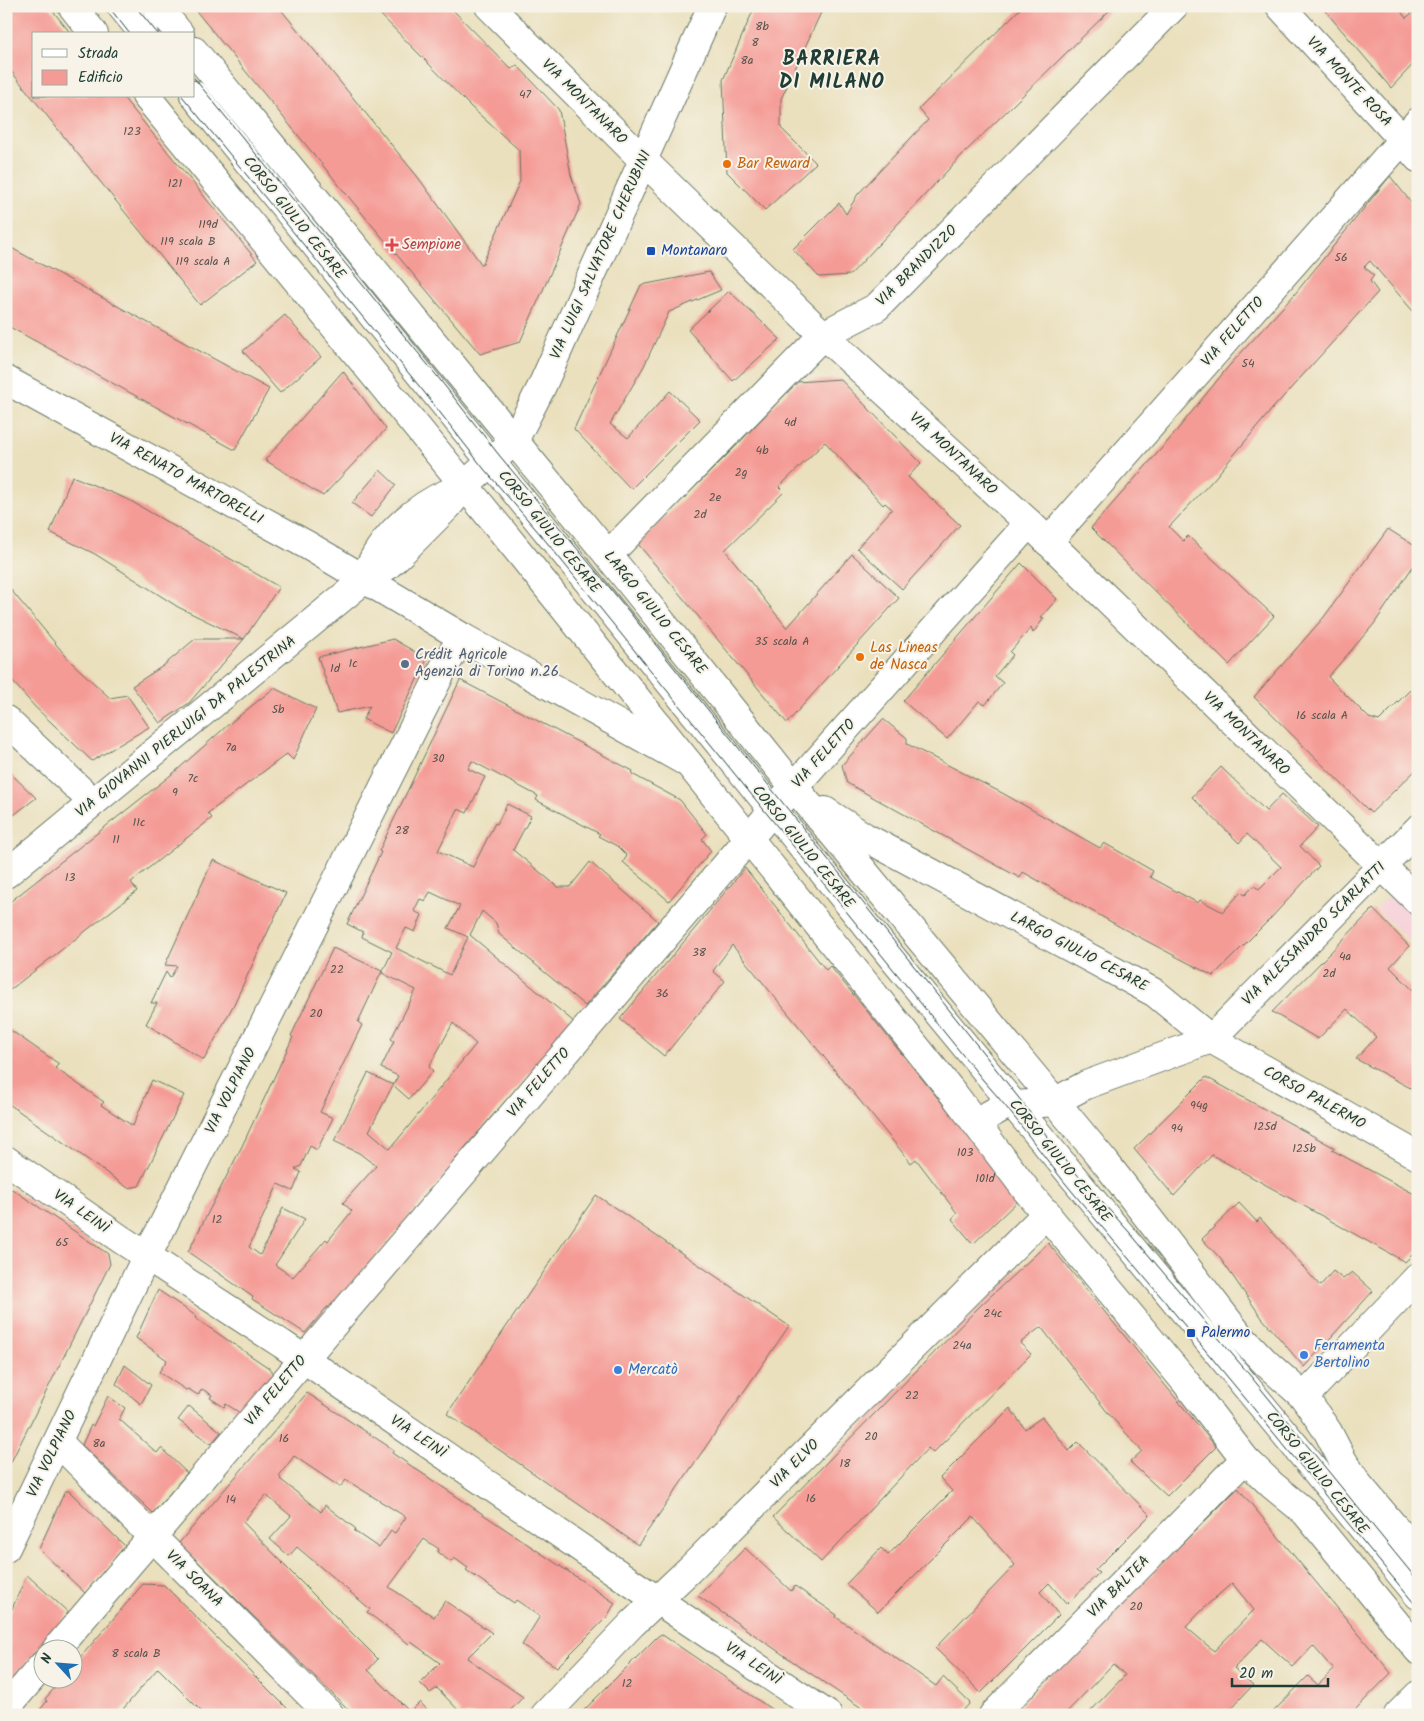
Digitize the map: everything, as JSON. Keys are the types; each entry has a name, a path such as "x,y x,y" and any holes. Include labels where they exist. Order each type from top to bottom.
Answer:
{"street":[{"path":"72,6 92,32"},
{"path":"121,6 142,32"},
{"path":"157,6 178,32"},
{"name":"VIA MONTANARO","path":"489,6 643,160 823,334 1048,542 1418,901"},
{"name":"VIA LUIGI SALVATORE CHERUBINI","path":"465,485 514,441 536,398 712,6"},
{"name":"VIA BRANDIZZO","path":"608,555 823,334 877,307 1174,6"},
{"name":"VIA MONTE ROSA","path":"1280,6 1413,140"},
{"name":"CORSO GIULIO CESARE","path":"195,52 514,441"},
{"name":"CORSO GIULIO CESARE","path":"195,96 492,461 778,800 1014,1105 1418,1595"},
{"path":"148,98 465,485 976,1122 1027,1191 1184,1380 1245,1459 1272,1486 1305,1512 1418,1650"},
{"name":"VIA FELETTO","path":"1048,542 1413,140"},
{"name":"VIA RENATO MARTORELLI","path":"6,380 364,579"},
{"name":"LARGO GIULIO CESARE","path":"514,441 608,555 778,800 825,815 1155,993 1212,1040"},
{"path":"465,485 448,506 387,566 364,579 462,637 688,763"},
{"name":"VIA FELETTO","path":"66,1638 749,839 778,800 1028,523"},
{"name":"VIA GIOVANNI PIERLUIGI DA PALESTRINA","path":"6,874 364,579"},
{"name":"VIA VOLPIANO","path":"6,1548 147,1255 164,1225 442,669 462,637"},
{"path":"6,720 93,802"},
{"name":"LARGO GIULIO CESARE","path":"825,815 1054,1102"},
{"name":"VIA ALESSANDRO SCARLATTI","path":"1212,1040 1418,829"},
{"path":"976,1122 1006,1106 1054,1102 1086,1085 1212,1040"},
{"name":"CORSO PALERMO","path":"1212,1040 1418,1156"},
{"name":"CORSO GIULIO CESARE","path":"1054,1102 1116,1176 1239,1334 1304,1397 1328,1432 1358,1484 1418,1555"},
{"name":"VIA LEINÌ","path":"6,1160 304,1359 828,1715"},
{"name":"VIA ELVO","path":"545,1715 657,1600 1046,1213"},
{"path":"1304,1397 1418,1277"},
{"name":"VIA SOANA","path":"58,1442 330,1715"},
{"name":"VIA BALTEA","path":"993,1715 1245,1459"},
{"path":"6,1708 32,1678"},
{"path":"1398,1715 1418,1695"}],"shaded area":[{"path":"1416,869 1418,871 1418,949 1376,909"}],"building":[{"path":"6,6 49,6 69,32 32,32 32,97 6,65"},
{"path":"192,6 278,6 417,176 482,265 520,181 519,150 471,107 372,6 449,6 511,69 517,65 559,110 571,175 581,204 520,342 480,354"},
{"path":"755,6 824,6 781,99 781,128 816,163 765,210 727,172 723,80"},
{"path":"1023,6 1114,6 963,154 850,275 819,277 793,249 839,203 846,214 858,194 928,120 919,109"},
{"path":"1321,6 1397,6 1406,18 1418,8 1418,59 1391,88"},
{"path":"33,98 124,98 257,261 200,305"},
{"path":"1390,176 1418,211 1418,317 1370,261 1364,267 1374,275 1370,281 1378,292 1273,408 1213,480 1169,527 1183,541 1188,536 1274,616 1229,665 1091,528 1169,440 1228,367 1294,295"},
{"path":"6,245 269,389 235,450 6,325"},
{"path":"709,272 721,290 669,312 644,366 610,424 628,438 670,391 700,420 631,489 574,429 641,285"},
{"path":"729,291 780,339 733,381 688,330"},
{"path":"285,315 321,357 280,393 243,351"},
{"path":"343,371 386,429 323,496 265,460"},
{"path":"840,379 921,463 908,477 960,525 902,589 857,548 892,509 885,503 883,505 825,442 779,487 784,492 725,550 787,628 852,554 899,598 787,723 638,544 797,382"},
{"path":"380,470 396,485 371,517 352,503"},
{"path":"72,476 129,500 279,587 244,639 178,607 95,554 50,532"},
{"path":"1388,529 1418,548 1418,559 1374,624 1328,677 1369,718 1379,721 1418,682 1418,768 1371,813 1254,697 1324,617"},
{"path":"1021,563 1057,599 1041,617 1044,618 1033,633 1031,628 1010,652 1013,655 995,676 1003,683 985,705 979,701 947,739 903,701"},
{"path":"6,584 70,661 110,698 127,695 149,727 92,761 35,707 6,674"},
{"path":"195,639 244,639 189,703 160,723 132,686 163,666"},
{"path":"393,639 427,659 391,733 363,719 370,706 337,713 318,657"},
{"path":"460,680 633,771 632,774 680,800 707,834 702,839 711,851 669,901 623,862 627,856 617,846 598,836 600,834 536,800 538,796 472,761 468,769 485,777 467,813 458,809 438,851 473,867 495,823 497,824 507,804 531,816 513,850 558,887 570,887 590,862 658,921 585,1006 499,934 496,923 482,911 470,935 574,1022 455,1159 457,1161 331,1308 327,1307 305,1333 252,1299 253,1297 188,1252 243,1144 333,948 382,971 358,1022 362,1025 320,1112 333,1118 317,1150 310,1146 301,1166 295,1169 301,1172 293,1191 278,1184 249,1247 260,1255 283,1208 305,1219 275,1265 293,1277 326,1239 328,1241 352,1211 343,1203 376,1166 359,1153 334,1141 368,1073 393,1085 398,1076 381,1068 394,1041 391,1039 416,990 382,973 392,952 362,937 363,932 347,924 381,852 379,851","holes":["430,892 460,906 448,928 468,937 450,975 396,948 406,928 415,932 422,915 414,911 420,899 425,901","453,1023 476,1044 390,1149 369,1131 393,1085 409,1099 433,1071 429,1067"]},
{"path":"274,688 316,709 293,760 287,754 208,813 212,818 131,882 137,891 6,993 6,905 176,771 229,724"},
{"path":"883,719 907,738 907,744 1004,794 1100,848 1104,843 1153,871 1150,877 1198,903 1200,900 1223,912 1241,892 1245,895 1254,886 1259,889 1281,867 1247,834 1239,843 1192,797 1221,767 1266,811 1282,794 1318,827 1300,846 1319,866 1213,976 1122,928 1023,872 1020,878 847,783 842,765"},
{"path":"6,769 36,798 6,821"},
{"path":"213,860 286,893 234,1004 204,1060 146,1024 157,1003 151,1003 166,972 170,978 177,966 165,965"},
{"path":"745,868 826,970 830,966 959,1124 1022,1197 973,1244 952,1219 957,1213 916,1159 911,1163 732,945 713,971 725,981 664,1056 620,1019"},
{"path":"1373,909 1409,946 1390,967 1418,995 1418,1092 1356,1059 1376,1037 1347,1009 1318,1039 1272,1012"},
{"path":"6,1027 59,1064 55,1068 104,1102 101,1105 133,1126 152,1080 184,1095 139,1186 128,1188 6,1102"},
{"path":"1206,1077 1335,1148 1332,1150 1418,1196 1418,1249 1405,1262 1212,1155 1174,1196 1134,1149"},
{"path":"12,1189 108,1254 110,1264 6,1472 6,1304 11,1295 9,1280 6,1278 6,1192 8,1194"},
{"name":"Mercatò","path":"596,1195 789,1326 638,1545 447,1414"},
{"path":"1239,1203 1257,1222 1260,1218 1320,1286 1333,1271 1343,1279 1352,1272 1373,1291 1304,1367 1262,1318 1220,1258 1202,1239"},
{"path":"1048,1243 1216,1447 1167,1496 1130,1462 1142,1451 1108,1413 1041,1327 1020,1343 1031,1354 933,1453 928,1448 821,1562 773,1517 981,1305"},
{"path":"158,1290 196,1316 195,1318 272,1370 272,1374 240,1413 226,1404 224,1407 210,1398 212,1395 202,1389 198,1395 188,1389 186,1390 159,1372 167,1360 136,1338"},
{"path":"125,1365 151,1385 141,1404 116,1384"},
{"path":"307,1393 394,1450 392,1453 615,1603 607,1617 557,1667 522,1645 540,1616 516,1600 514,1603 466,1570 468,1568 454,1558 451,1562 437,1552 439,1549 424,1539 389,1587 434,1617 445,1601 492,1633 467,1658 523,1697 506,1715 459,1715 461,1713 437,1688 430,1693 420,1683 440,1663 411,1642 409,1644 367,1612 370,1609 297,1547 289,1556 270,1539 291,1516 266,1495 243,1522 378,1659 368,1670 410,1712 420,1702 432,1715 354,1715 179,1543","holes":["294,1456 340,1487 346,1480 406,1517 395,1533 391,1531 379,1548 354,1531 356,1529 325,1505 321,1512 280,1479 279,1476"]},
{"path":"108,1396 125,1408 119,1419 157,1453 161,1448 187,1473 153,1513 82,1445"},
{"path":"189,1406 221,1432 211,1444 178,1420"},
{"path":"1010,1408 1025,1429 1042,1417 1069,1451 1078,1442 1150,1515 1095,1570 1099,1573 1067,1604 1049,1583 1040,1592 1059,1615 981,1693 935,1648 1015,1565 973,1517 878,1612 846,1584 881,1548 888,1555 952,1491 940,1478"},
{"path":"1238,1488 1391,1673 1350,1715 1270,1715 1308,1676 1318,1685 1334,1670 1313,1646 1293,1667 1262,1639 1234,1668 1253,1685 1225,1715 1087,1715 1125,1675 1113,1664 1064,1715 1011,1715 1141,1582 1142,1584","holes":["1232,1583 1254,1610 1214,1651 1186,1627"]},
{"path":"65,1491 69,1491 125,1546 86,1594 39,1549"},
{"path":"745,1548 791,1591 795,1586 837,1615 836,1617 936,1686 943,1677 970,1703 959,1715 872,1715 698,1596"},
{"path":"27,1575 69,1613 47,1638 32,1638 32,1656 6,1686 6,1622"},
{"path":"143,1584 164,1585 294,1715 205,1715 158,1668 118,1715 116,1713 114,1715 36,1715 47,1701 45,1699 54,1688 82,1688 82,1655"},
{"path":"661,1634 780,1715 579,1715"}],"tram line":[{"path":"108,6 128,32"},
{"path":"135,6 156,32"},
{"path":"195,79 499,455 610,588 954,1016 1022,1102 1066,1162 1130,1233 1248,1373 1418,1581"},
{"path":"184,98 424,392 484,469 540,534 1007,1108 1063,1181 1418,1608"}],"place":[{"name":"Bar Reward","path":"727,164"},
{"name":"Sempione","path":"392,245"},
{"name":"Montanaro","path":"651,251"},
{"name":"Las Lineas de Nasca","path":"860,657"},
{"name":"Crédit Agricole Agenzia di Torino n.26","path":"405,664"},
{"name":"Palermo","path":"1191,1333"},
{"name":"Ferramenta Bertolino","path":"1304,1355"},
{"name":"Mercatò","path":"618,1370"}],"district":[{"name":"BARRIERA DI MILANO","path":"832,72"}]}
